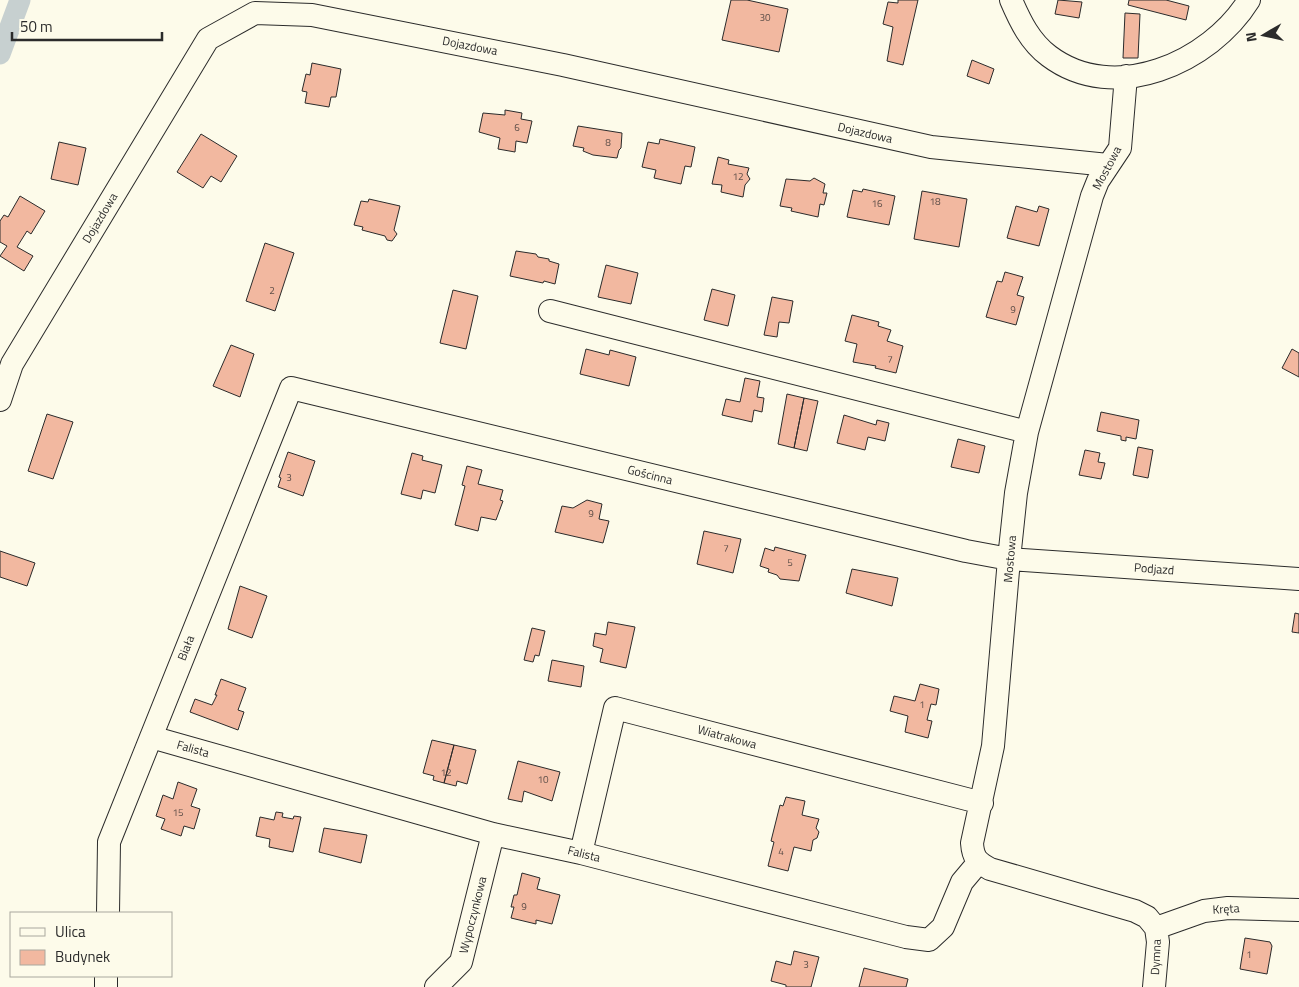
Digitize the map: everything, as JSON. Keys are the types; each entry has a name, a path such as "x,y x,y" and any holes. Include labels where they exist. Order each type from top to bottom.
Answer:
{"street":[{"path":"1011,0 1032,40 1048,56 1067,68 1096,77 1126,76 1166,69 1178,63 1212,42 1232,24 1249,0"},
{"name":"Dojazdowa","path":"0,400 12,364 208,40 255,13 312,15 331,18 563,65 931,147 1108,165"},
{"name":"Mostowa","path":"978,863 973,855 972,843 982,804 993,746 1000,689 1009,558 1016,493 1027,432 1092,196 1098,181 1120,148 1126,76"},
{"path":"550,310 1027,432"},
{"name":"Gościnna","path":"291,388 956,549 1009,558"},
{"name":"Biała","path":"108,912 109,842 291,388"},
{"name":"Podjazd","path":"1009,558 1299,579"},
{"name":"Wiatrakowa","path":"581,852 615,708 982,804"},
{"name":"Falista","path":"151,737 493,834 581,852 906,937 929,940 944,926 962,882 978,863"},
{"name":"Wypoczynkowa","path":"436,987 461,962 493,834"},
{"path":"978,863 990,869 1135,911 1147,917 1156,928"},
{"name":"Kręta","path":"1156,928 1204,911 1228,908 1299,910"},
{"name":"Dymna","path":"1154,987 1158,942 1156,928"}],"building":[{"path":"731,0 747,0 788,9 779,52 722,40"},
{"path":"898,0 918,0 903,65 887,61 893,27 883,24 888,2 898,3"},
{"path":"1058,0 1082,2 1079,18 1055,14"},
{"path":"1129,0 1166,0 1189,6 1186,20 1128,5"},
{"path":"1125,13 1140,14 1138,58 1123,58"},
{"path":"972,60 994,69 989,84 967,76"},
{"path":"312,63 341,69 336,97 331,97 329,107 305,103 307,92 302,91 306,74 310,75"},
{"path":"505,110 522,113 521,119 532,121 527,143 516,141 515,152 498,149 500,138 479,132 483,113 505,115"},
{"path":"578,126 622,133 621,148 617,158 593,155 583,151 584,148 573,146"},
{"path":"201,134 237,156 221,182 211,176 203,188 177,172"},
{"path":"660,139 695,147 691,167 685,166 681,184 654,178 656,170 642,167 648,142 659,144"},
{"path":"59,142 86,148 78,185 51,179"},
{"path":"718,157 729,160 728,164 749,168 747,174 750,179 745,185 743,197 721,192 722,185 712,184"},
{"path":"814,178 825,184 823,193 827,193 824,205 820,204 818,217 791,211 792,208 780,206 786,179 810,181"},
{"path":"863,189 895,196 889,225 847,217 853,190 862,192"},
{"path":"922,191 967,199 959,247 914,239"},
{"path":"20,196 45,211 31,234 27,231 17,247 33,256 24,271 0,256 7,246 0,242 0,221 4,215 8,217"},
{"path":"369,199 400,206 394,230 397,234 392,241 387,240 385,236 362,230 363,227 354,225 361,201 368,202"},
{"path":"1016,206 1037,212 1039,206 1049,209 1039,246 1007,238"},
{"path":"265,243 294,253 275,311 246,301"},
{"path":"516,251 536,254 538,257 549,259 549,261 559,264 555,284 510,276"},
{"path":"606,265 638,273 631,304 598,297"},
{"path":"1005,272 1023,277 1017,295 1024,297 1016,325 986,317 997,281 1002,282"},
{"path":"712,289 735,295 728,326 704,320"},
{"path":"453,290 478,296 466,349 440,343"},
{"path":"772,297 793,301 789,323 779,322 777,337 764,335"},
{"path":"852,315 879,322 878,326 891,330 887,341 903,346 896,373 875,368 876,366 853,362 857,344 845,341"},
{"path":"231,345 254,354 240,397 213,386"},
{"path":"586,349 609,355 610,350 636,357 629,386 580,374"},
{"path":"1292,349 1299,353 1299,377 1282,368"},
{"path":"745,378 760,381 757,397 764,398 762,412 754,410 752,422 722,415 726,399 740,402"},
{"path":"787,394 804,398 794,448 778,444"},
{"path":"804,398 818,401 807,451 794,448"},
{"path":"1101,412 1139,420 1136,439 1126,437 1126,441 1121,440 1121,436 1097,431"},
{"path":"47,414 73,422 53,479 28,471"},
{"path":"844,415 876,425 877,420 889,423 885,441 868,437 865,450 837,443"},
{"path":"958,439 985,446 979,473 951,467"},
{"path":"1138,447 1153,450 1148,478 1133,475"},
{"path":"1085,450 1100,453 1098,462 1105,463 1101,479 1079,475"},
{"path":"288,452 315,461 303,496 278,487 281,478 279,477"},
{"path":"412,453 423,456 422,460 442,465 435,493 423,490 421,499 401,494"},
{"path":"467,466 482,470 478,484 503,490 500,500 503,501 496,520 481,517 478,531 455,525 465,486 462,485"},
{"path":"587,500 602,504 599,519 609,521 603,543 555,532 562,506 573,508"},
{"path":"704,531 741,539 733,573 697,564"},
{"path":"775,547 806,555 799,581 780,579 777,575 768,572 769,569 760,566 765,548 774,551"},
{"path":"0,551 35,563 27,586 0,577"},
{"path":"852,569 898,578 892,606 846,593"},
{"path":"240,586 267,596 252,638 228,629"},
{"path":"1295,613 1299,614 1299,633 1292,632"},
{"path":"608,622 635,627 626,668 600,662 603,649 593,646 595,633 606,635"},
{"path":"532,628 545,631 539,656 535,655 533,662 524,660"},
{"path":"552,660 584,666 581,687 548,681"},
{"path":"221,679 246,688 238,710 244,712 238,730 190,712 195,699 212,705"},
{"path":"920,684 939,689 936,705 931,704 927,720 932,721 928,738 905,732 908,716 890,711 894,696 915,701"},
{"path":"432,740 454,745 444,783 433,780 434,776 423,773"},
{"path":"454,745 476,750 467,784 457,781 456,786 444,783"},
{"path":"518,761 560,772 552,801 524,791 522,802 508,799"},
{"path":"178,782 197,789 191,806 200,809 194,829 184,826 181,836 161,829 165,819 156,816 163,795 173,799"},
{"path":"786,797 805,801 802,815 819,819 816,828 819,832 817,838 813,840 811,851 794,847 788,871 768,866 774,842 771,841 780,805 783,806"},
{"path":"276,812 283,813 282,817 293,819 294,816 301,817 293,852 269,847 270,839 256,836 260,817 274,820"},
{"path":"324,828 367,835 361,863 319,852"},
{"path":"522,873 540,878 537,889 560,895 552,924 536,920 536,924 511,918 514,907 511,907 514,895 517,895"},
{"path":"1245,938 1270,942 1272,946 1267,974 1240,969"},
{"path":"794,951 819,957 811,987 786,987 786,985 771,981 776,961 791,965"},
{"path":"864,968 908,979 906,987 859,987"}],"waterway":[{"path":"0,54 20,0"}]}
